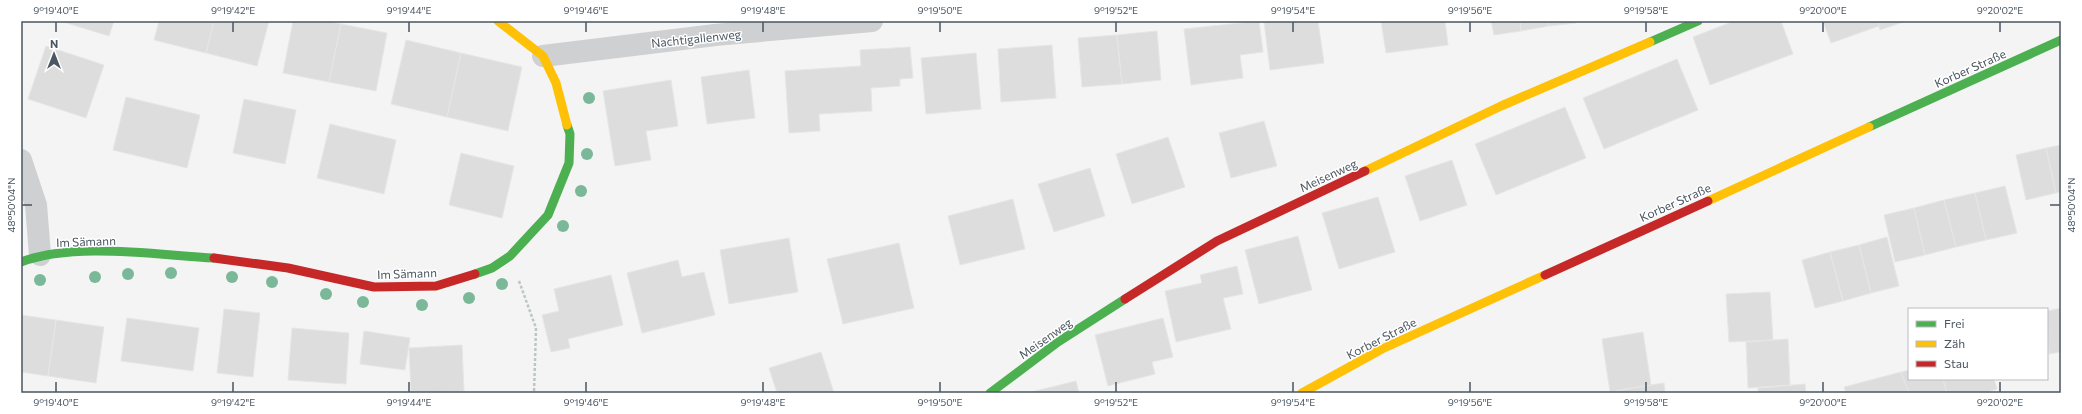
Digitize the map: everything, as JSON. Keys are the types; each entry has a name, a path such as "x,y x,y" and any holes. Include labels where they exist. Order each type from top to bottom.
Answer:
{"street":[{"name":"Im Sämann","path":"30,259 90,251 215,258 288,268 374,287 436,286 492,268 510,256 548,215 569,163 570,134 556,83 543,56 498,21"},
{"name":"Nachtigallenweg","path":"543,56 716,35 872,21"},
{"name":"Meisenweg","path":"990,393 1058,342 1217,241 1501,106 1698,21"},
{"name":"Korber Straße","path":"1302,393 1382,349 2061,40"},
{"path":"21,160 36,205 30,259"}],"path":[{"path":"510,256 536,328 534,393"}],"building":[{"path":"60,21 114,21 109,36"},
{"path":"159,21 214,21 206,53 154,40"},
{"path":"214,21 269,21 257,66 206,53"},
{"path":"293,21 325,21 341,24 329,82 283,73"},
{"path":"1259,21 1263,52 1240,55 1243,78 1191,85 1184,29"},
{"path":"1318,21 1324,63 1270,70 1264,22"},
{"path":"1381,21 1445,21 1448,45 1386,53"},
{"path":"1491,21 1520,21 1521,31 1494,35"},
{"path":"1520,21 1548,21 1549,26 1521,31"},
{"path":"1548,21 1576,21 1576,23 1549,26"},
{"path":"1734,21 1781,21 1793,54 1710,85 1693,37"},
{"path":"1823,21 1877,21 1879,26 1831,43"},
{"path":"1877,21 1906,21 1880,30"},
{"path":"341,24 387,33 376,91 329,82"},
{"path":"1157,31 1161,80 1122,84 1117,35"},
{"path":"1117,35 1122,84 1082,87 1078,38"},
{"path":"406,40 461,53 447,117 391,104"},
{"path":"1052,45 1056,98 1001,102 998,49"},
{"path":"46,46 104,65 86,118 28,99"},
{"path":"910,47 913,78 900,79 900,86 871,88 872,111 819,114 820,131 789,133 785,71 861,66 860,50"},
{"path":"461,53 522,67 508,131 447,117"},
{"path":"976,53 981,109 926,114 921,58"},
{"path":"1677,59 1698,110 1604,149 1583,98"},
{"path":"749,70 755,118 707,124 701,77"},
{"path":"671,80 678,126 646,131 651,160 615,166 603,91"},
{"path":"126,97 200,115 187,168 113,150"},
{"path":"244,99 296,110 285,164 233,153"},
{"path":"1565,107 1586,158 1496,195 1475,144"},
{"path":"1264,121 1277,166 1231,178 1219,133"},
{"path":"330,124 396,140 384,194 317,178"},
{"path":"1168,137 1185,187 1132,204 1116,154"},
{"path":"2061,145 2061,192 2056,193 2046,148"},
{"path":"2046,148 2056,193 2026,200 2016,155"},
{"path":"461,153 514,166 502,218 449,205"},
{"path":"1452,160 1467,205 1420,221 1405,176"},
{"path":"1090,168 1105,216 1054,232 1038,184"},
{"path":"2005,186 2017,233 1986,240 1975,193"},
{"path":"1975,193 1986,240 1956,247 1944,200"},
{"path":"1378,197 1395,252 1339,269 1322,213"},
{"path":"1013,199 1025,249 960,265 948,216"},
{"path":"1944,200 1956,247 1925,255 1914,208"},
{"path":"1914,208 1925,255 1895,262 1884,215"},
{"path":"1298,236 1312,290 1259,304 1245,250"},
{"path":"1887,237 1899,286 1871,293 1859,245"},
{"path":"789,238 798,292 729,304 720,250"},
{"path":"899,243 914,308 843,324 827,259"},
{"path":"1859,245 1871,293 1843,301 1830,252"},
{"path":"1830,252 1843,301 1815,308 1802,260"},
{"path":"678,260 682,277 704,272 715,315 642,333 627,273"},
{"path":"1237,266 1243,294 1223,298 1231,329 1176,342 1165,291 1202,283 1200,275"},
{"path":"611,275 623,325 568,339 570,348 551,352 542,315 559,311 554,289"},
{"path":"1770,292 1773,340 1729,342 1726,294"},
{"path":"2061,308 2061,352 2049,354 2048,332 2048,311"},
{"path":"224,309 260,313 253,377 217,373"},
{"path":"21,315 56,320 48,376 21,372"},
{"path":"127,318 199,328 193,371 121,361"},
{"path":"1163,318 1173,357 1152,362 1155,374 1108,386 1095,335"},
{"path":"56,320 104,327 96,383 48,376"},
{"path":"292,328 349,333 346,384 288,380"},
{"path":"364,331 410,338 405,370 360,364"},
{"path":"1643,332 1651,385 1610,392 1602,339"},
{"path":"1788,339 1790,385 1748,388 1746,342"},
{"path":"462,345 464,391 411,393 409,348"},
{"path":"821,352 834,393 777,393 769,368"},
{"path":"1908,370 1908,380 1943,380 1947,393 1909,393 1901,372"},
{"path":"1901,372 1909,393 1846,393 1844,387"},
{"path":"1943,380 1994,380 1997,389 1984,393 1947,393"},
{"path":"1076,381 1079,393 1027,393"},
{"path":"1664,383 1665,393 1619,393 1618,390"},
{"path":"1805,384 1806,393 1758,393 1758,388"}],"traffic: fast":[{"path":"1650,42 1698,21"},
{"path":"1869,127 2061,40"},
{"path":"475,274 492,268 510,256 548,215 569,163 570,134 567,125"},
{"path":"21,262 42,256 91,251 116,251 214,258"},
{"path":"990,393 1058,342 1125,299"}],"traffic: slow":[{"path":"498,21 543,56 556,83 567,125"},
{"path":"1365,171 1501,106 1650,42"},
{"path":"1708,201 1869,127"},
{"path":"1302,393 1382,349 1545,275"}],"traffic: jam":[{"path":"1125,299 1217,241 1365,171"},
{"path":"1545,275 1708,201"},
{"path":"214,258 288,268 374,287 436,286 475,274"}]}
